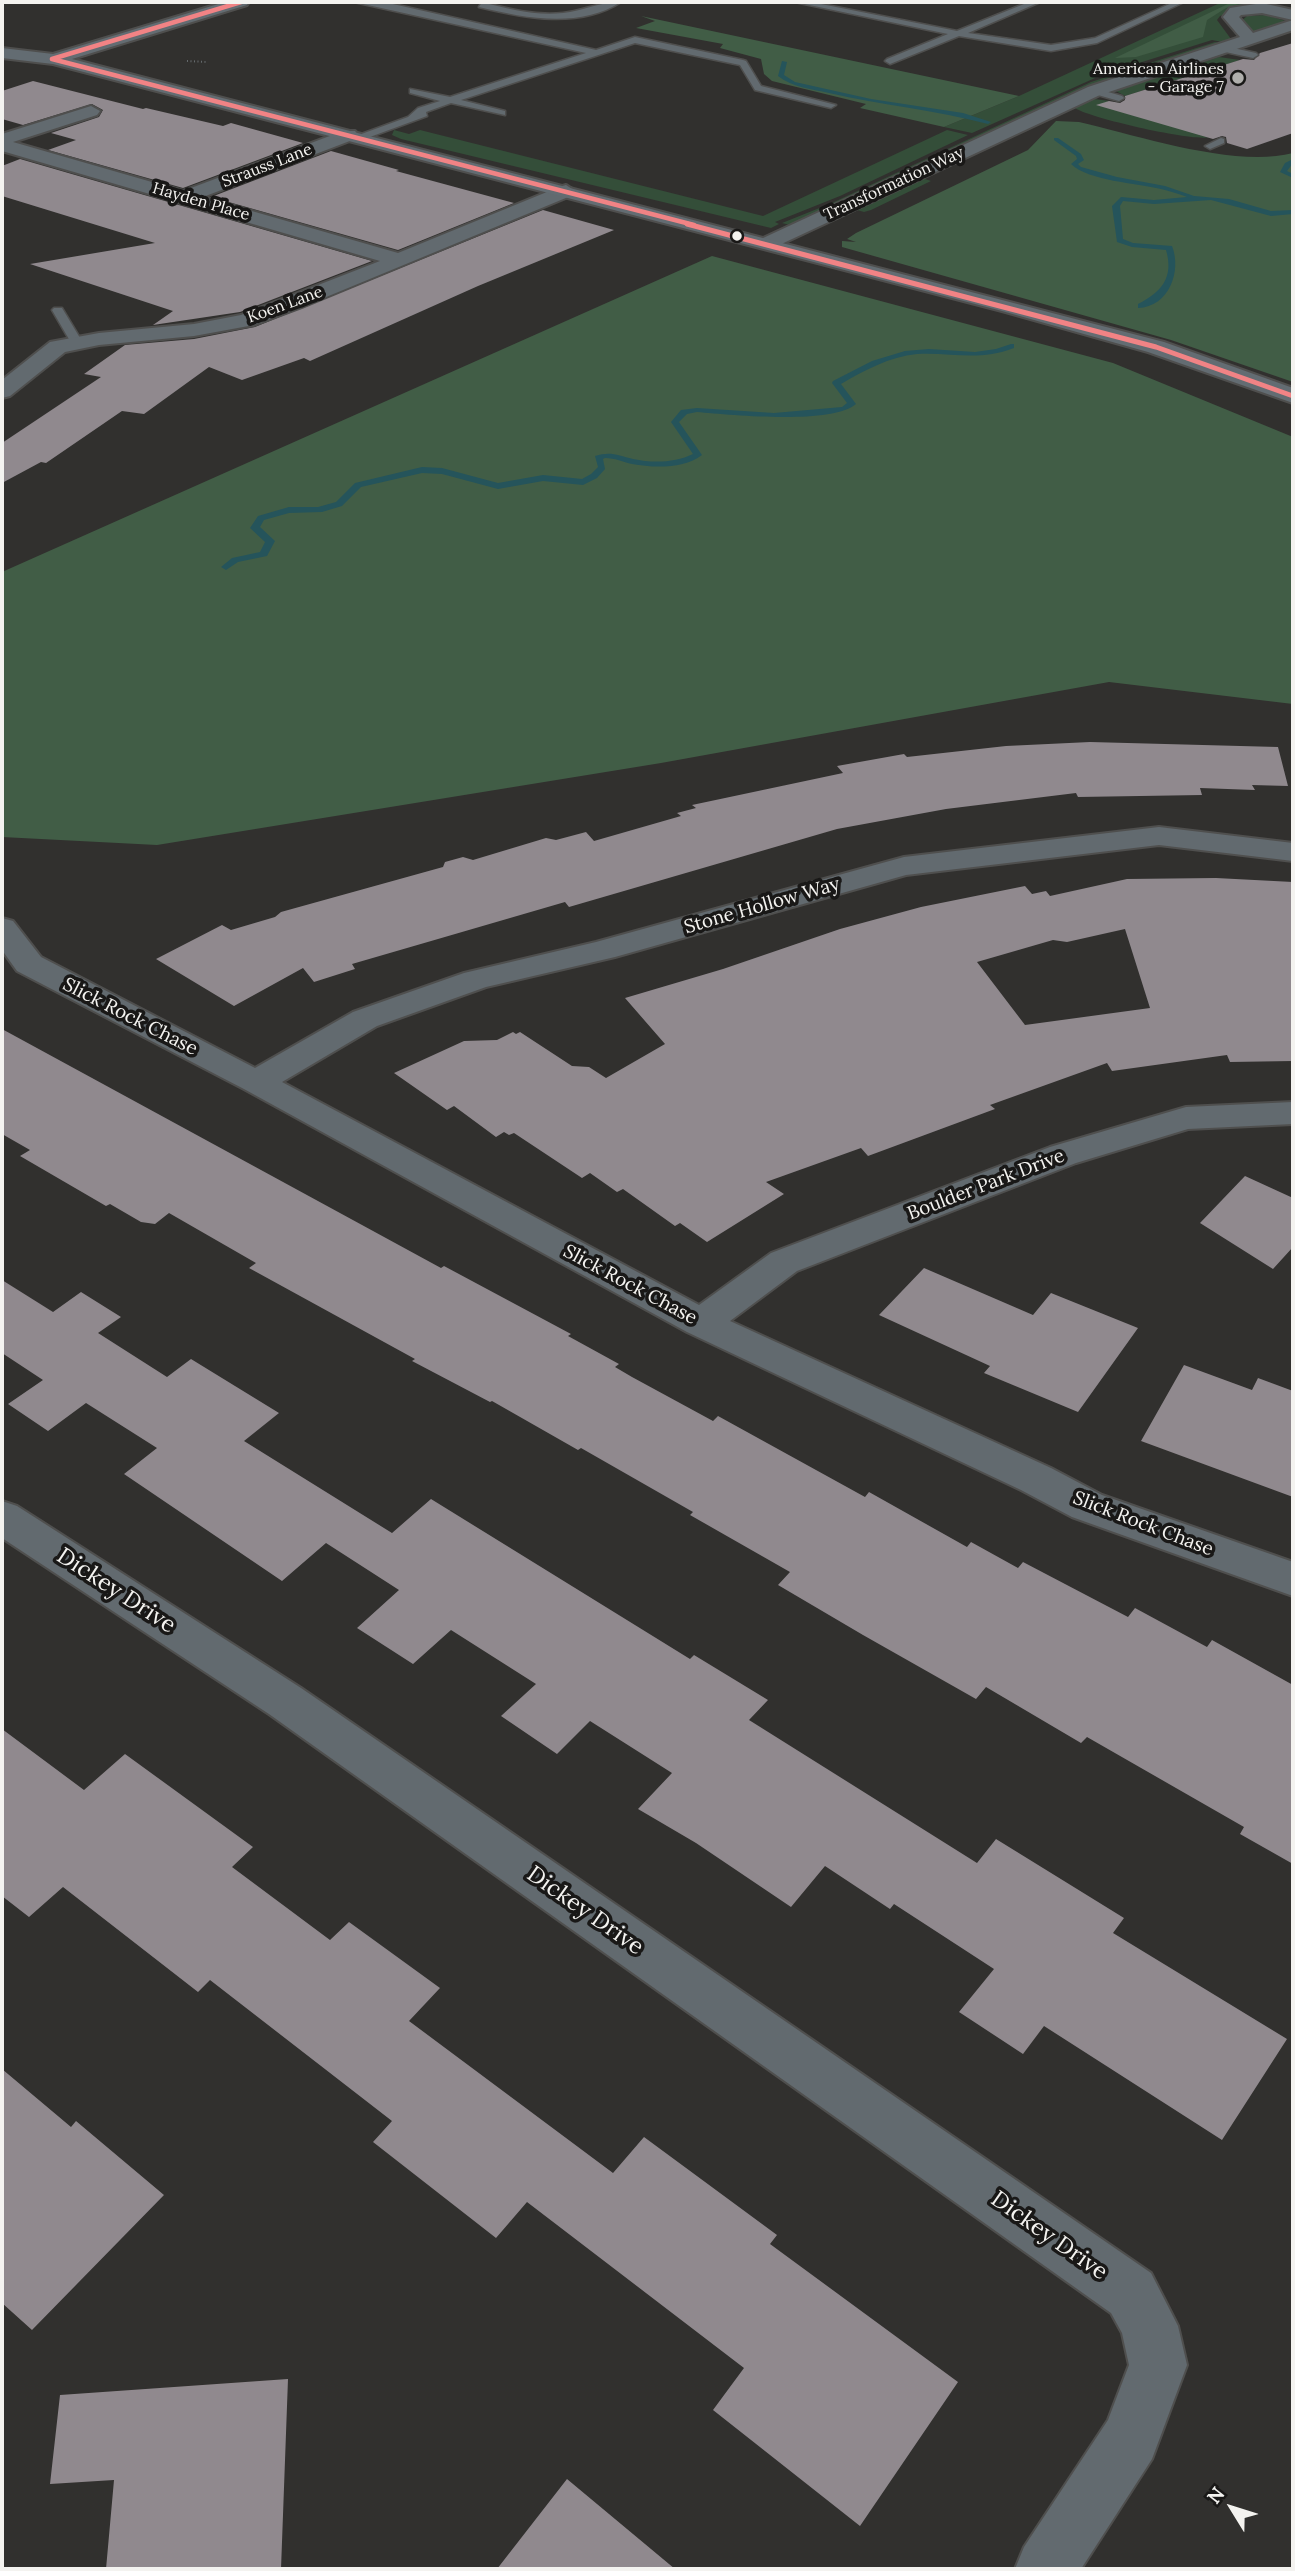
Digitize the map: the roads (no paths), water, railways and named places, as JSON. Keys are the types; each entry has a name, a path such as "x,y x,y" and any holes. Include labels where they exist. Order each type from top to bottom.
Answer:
{"street":[{"path":"9,72 241,2"},
{"path":"1252,48 1231,17 1236,11 1262,8 1293,15"},
{"name":"Transformation Way","path":"768,243 1094,90 1224,48 1252,48 1293,25"},
{"path":"2,40 41,51 52,59"},
{"path":"2,53 52,59 768,243 1156,347 1293,396"},
{"path":"2,143 92,111"},
{"name":"Transformation Way","path":"867,218 1016,146 1025,134 1020,126"},
{"name":"Strauss Lane","path":"185,197 354,136"},
{"name":"Hayden Place","path":"2,143 400,260"},
{"name":"Koen Lane","path":"2,391 58,347 99,339 194,330 246,320 566,191"},
{"name":"Transformation Way","path":"798,251 819,241"},
{"name":"Stone Hollow Way","path":"256,1082 365,1019 476,980 604,950 904,866 1158,835 1293,852"},
{"name":"Slick Rock Chase","path":"2,928 29,964 256,1082 701,1323 1036,1479 1087,1506 1293,1579"},
{"name":"Boulder Park Drive","path":"701,1323 784,1262 1063,1155 1186,1118 1293,1113"},
{"name":"Dickey Drive","path":"2,1517 285,1701 1130,2293 1149,2326 1158,2365 1131,2438 1046,2569"}],"lane":[{"path":"358,2 380,3 593,52"},
{"path":"482,5 528,16 558,18 617,2"},
{"path":"799,2 1031,47 1070,47 1097,40 1180,2"},
{"path":"890,61 1036,2"},
{"path":"354,136 438,109 593,52 635,40 743,63 758,88 831,105"},
{"path":"1094,90 1119,98"},
{"path":"413,91 502,113"},
{"path":"1210,146 1221,141"},
{"path":"58,310 77,343"}],"waterway":[{"path":"784,62 781,76 793,83 871,101 963,115 988,122"},
{"path":"1056,139 1079,155 1081,160 1074,164 1079,168 1191,196"},
{"path":"1293,161 1287,164 1283,172 1293,176"},
{"path":"1141,306 1158,296 1169,283 1173,268 1172,258 1169,248 1132,245 1120,240 1116,206 1121,199 1154,202 1211,198 1263,212 1293,212"},
{"path":"226,567 235,560 264,554 270,541 255,528 261,518 289,510 319,510 339,504 358,485 422,470 442,471 498,486 543,478 583,482 594,476 602,467 598,458 604,456 661,464 698,455 675,422 684,412 697,410 774,416 844,409 852,404 836,383 884,359 916,352 986,354 1011,346"}],"place":[{"name":"American Airlines - Garage 7","path":"1238,78"}]}
